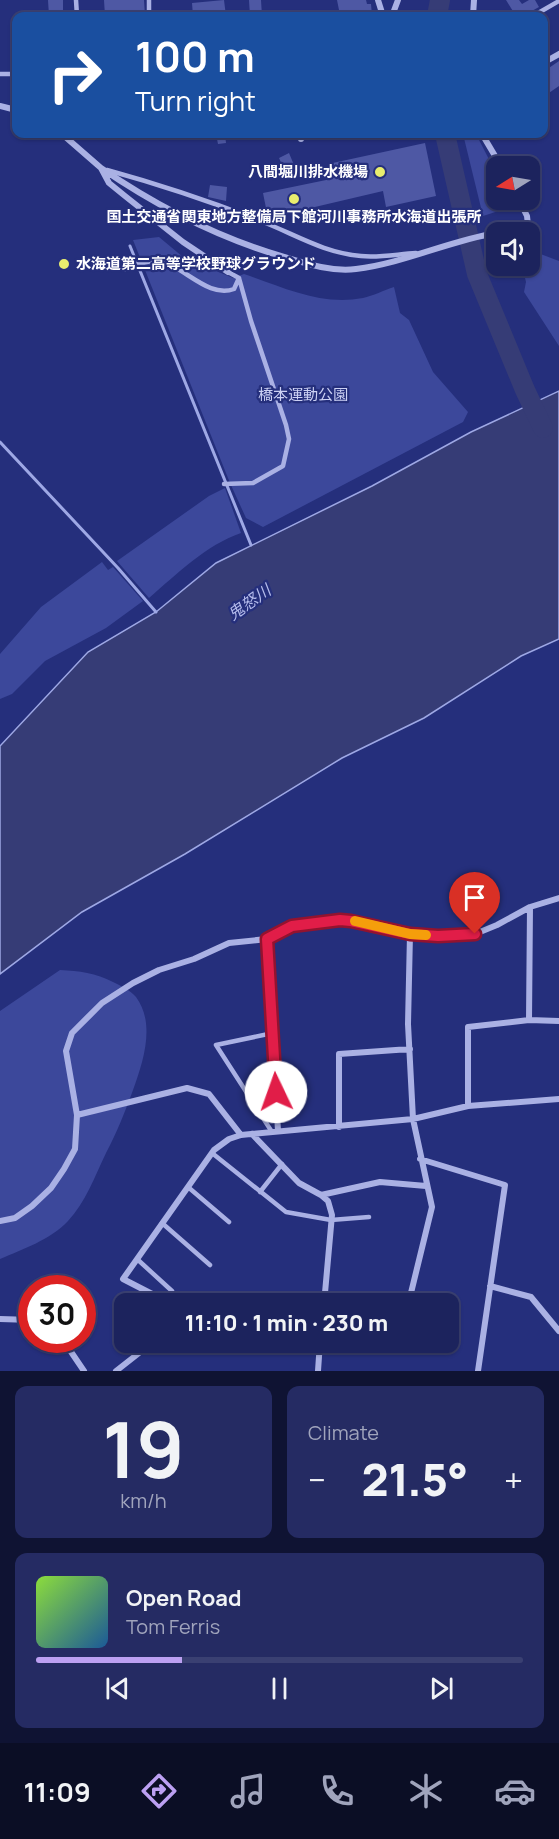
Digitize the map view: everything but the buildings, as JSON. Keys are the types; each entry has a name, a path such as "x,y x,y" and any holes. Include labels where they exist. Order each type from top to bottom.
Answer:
{"street":[{"path":"67,138 101,168 134,191 202,226 248,246 303,263 331,269 353,270 486,235"},
{"path":"484,138 495,156"},
{"path":"101,168 109,183 124,196 183,242 228,272"},
{"path":"0,1221 15,1218 51,1188 75,1149 77,1115 66,1051 72,1033 102,1003 133,983 159,970 194,959 229,943 267,939 292,926 340,920 410,934 438,936 475,934 530,907 559,898"},
{"path":"529,1020 530,907"},
{"path":"410,934 408,1024 413,1119 420,1160 432,1207 411,1293"},
{"path":"267,939 273,1033 275,1131"},
{"path":"468,1106 468,1027 529,1020 559,1021"},
{"path":"339,1127 339,1054 410,1049"},
{"path":"77,1115 187,1088 209,1094 241,1135"},
{"path":"150,1293 123,1279 212,1153 229,1139 241,1135 275,1131 413,1119 468,1106 559,1099"},
{"path":"252,1134 299,1183 328,1201 331,1220 325,1293"},
{"path":"420,1160 505,1185 478,1371"},
{"path":"321,1195 380,1182 426,1186"},
{"path":"490,1286 531,1297 559,1331"},
{"path":"0,1319 18,1320"},
{"path":"72,1353 84,1371"},
{"path":"116,1371 139,1353"},
{"path":"318,1371 319,1353"}],"lane":[{"path":"540,12 559,1"},
{"path":"101,168 190,195 259,220 309,243 333,251 362,256 422,252"},
{"path":"125,269 159,261 204,285 226,292 234,289 239,278"},
{"path":"224,484 253,483 283,466 289,439 239,278 228,272"},
{"path":"273,1033 216,1045 275,1131"},
{"path":"212,1153 286,1212 331,1220 369,1217"},
{"path":"260,1192 282,1164"},
{"path":"188,1187 229,1222"},
{"path":"162,1223 210,1265"},
{"path":"137,1259 172,1291"}],"green space":[{"path":"464,138 478,138 487,156 486,210 502,210 483,216"},
{"name":"橋本運動公園","path":"159,237 183,257 233,278 244,274 302,294 347,300 371,296 394,287 400,313 409,320 433,372 468,412 463,422 263,527 246,518 133,240"},
{"path":"540,254 559,261 559,346 524,292 524,276 540,276"},
{"path":"225,488 241,533 204,553 149,598 117,561 209,496"},
{"path":"102,562 108,570 113,567 143,601 106,628 45,661 12,694 0,699 0,654 41,607"},
{"path":"60,970 100,976 136,997 145,1019 144,1055 117,1130 80,1206 61,1228 45,1239 0,1259 0,1011"}],"water":[{"name":"鬼怒川","path":"559,391 559,639 521,656 424,718 342,758 185,854 82,912 0,974 0,746 88,652 156,612 216,563 372,486 471,432"}],"waterway":[{"path":"438,12 440,0"},
{"path":"446,138 477,274 543,428"},
{"path":"130,246 251,545"},
{"path":"0,442 156,612"}],"slow traffic":[{"path":"355,921 410,934 426,935"}],"place":[{"name":"八間堀川排水機場","path":"380,172"},
{"name":"国土交通省関東地方整備局下館河川事務所水海道出張所","path":"294,199"},
{"name":"水海道第二高等学校野球グラウンド","path":"64,264"}],"route":[{"path":"276,1092 267,939 292,926 340,920 410,934 438,936 475,934"}]}
